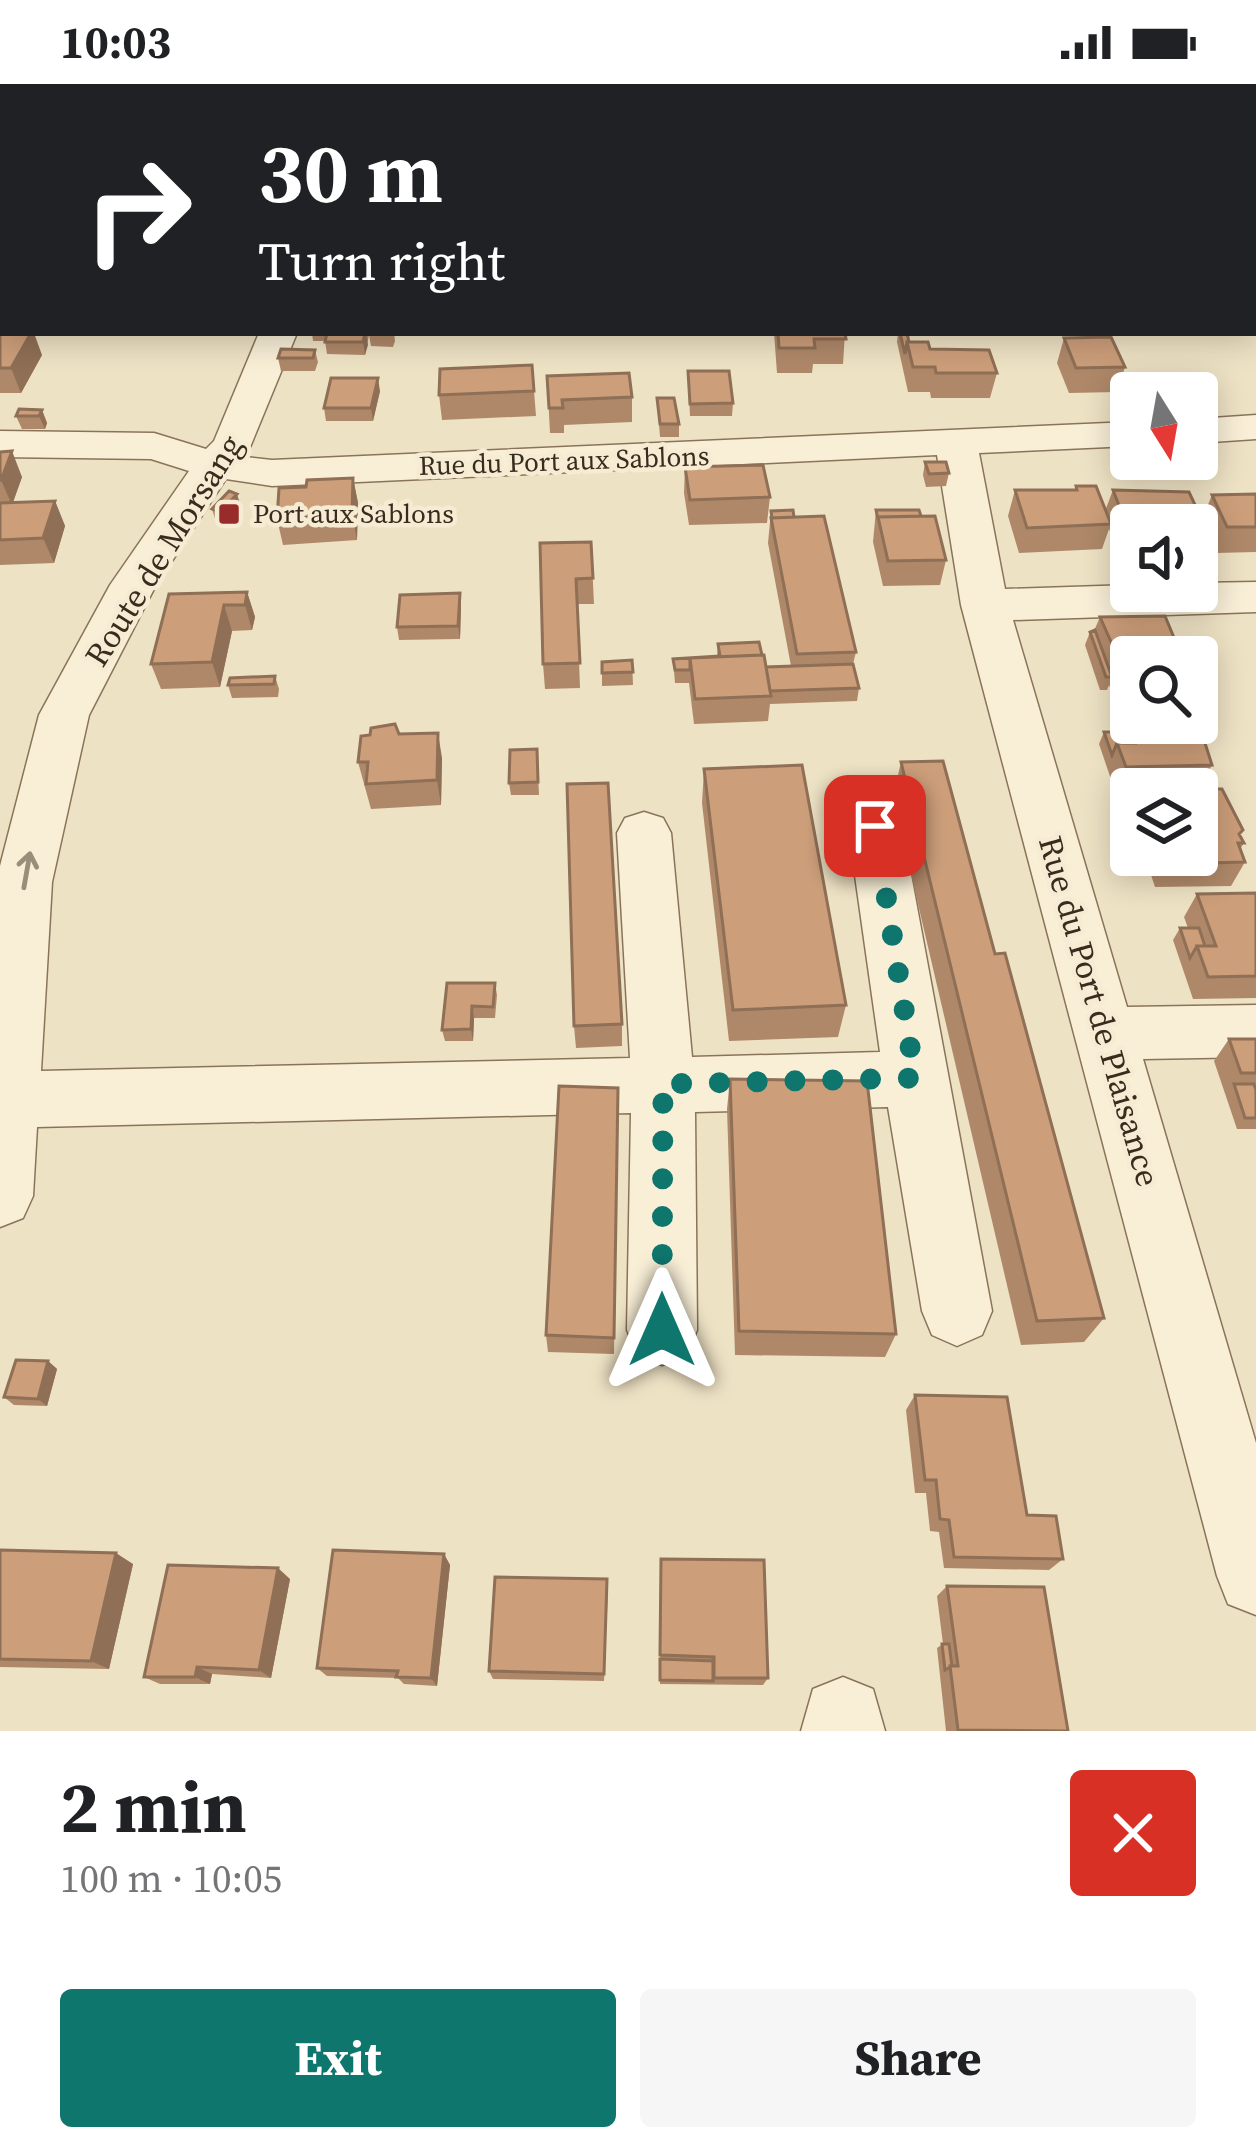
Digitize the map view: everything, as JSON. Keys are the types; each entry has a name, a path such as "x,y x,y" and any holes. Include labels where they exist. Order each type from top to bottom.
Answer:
{"street":[{"name":"Route de Morsang","path":"0,1196 24,882 64,716 133,585 214,465 232,446 277,336"},
{"path":"1218,430 1256,428"},
{"name":"Rue du Port aux Sablons","path":"0,444 154,446 214,465 272,473 1110,435"},
{"name":"Rue du Port de Plaisance","path":"956,444 985,605 1256,1576"},
{"path":"985,605 1256,597"},
{"path":"875,826 957,1311"},
{"path":"644,833 663,1084 662,1330"},
{"path":"1107,1034 1256,1031"},
{"path":"10,1100 915,1078"}],"building":[{"path":"0,336 29,336 11,368 0,368"},
{"path":"326,336 364,336 363,342 325,342"},
{"path":"778,336 846,339 814,339 815,348 779,348"},
{"path":"1111,337 1125,367 1076,368 1064,338"},
{"path":"907,342 928,342 930,349 989,350 997,373 936,373 935,367 913,367"},
{"path":"281,349 315,350 313,358 278,358"},
{"path":"532,365 534,391 439,395 440,369"},
{"path":"688,371 729,371 733,403 690,404"},
{"path":"629,373 632,397 562,400 563,408 549,408 547,376"},
{"path":"331,378 378,378 371,408 324,408"},
{"path":"657,398 674,398 679,424 660,424"},
{"path":"19,409 42,410 39,416 16,416"},
{"path":"12,451 1,480 0,480 0,452"},
{"path":"925,462 946,462 949,473 929,474"},
{"path":"763,465 770,497 690,500 685,467"},
{"path":"353,478 352,515 277,519 279,488 306,487 307,480"},
{"path":"1076,486 1096,486 1110,524 1027,528 1015,490 1077,490"},
{"path":"1113,490 1189,492 1195,504 1118,504"},
{"path":"229,491 237,494 220,512 212,509"},
{"path":"1256,494 1256,527 1227,527 1212,495"},
{"path":"55,501 43,538 0,540 0,503"},
{"path":"793,510 794,517 772,518 771,511"},
{"path":"876,510 919,510 921,516 878,519"},
{"path":"824,516 856,652 797,654 771,518"},
{"path":"935,516 946,560 888,561 878,517"},
{"path":"591,542 593,578 576,579 580,663 543,664 540,543"},
{"path":"247,592 245,605 224,605 212,662 151,664 169,594"},
{"path":"460,593 458,626 397,627 400,595"},
{"path":"1165,616 1173,636 1110,640 1100,617"},
{"path":"1095,630 1110,677 1106,677 1090,632"},
{"path":"759,642 762,655 690,658 690,670 675,670 673,659 720,656 718,644"},
{"path":"764,655 771,696 695,699 690,658"},
{"path":"632,660 633,672 602,673 602,662"},
{"path":"853,664 859,688 770,691 766,667"},
{"path":"275,676 274,684 228,685 230,678"},
{"path":"395,724 399,734 438,733 437,780 366,784 368,762 358,762 361,736 370,735 371,728"},
{"path":"1104,732 1110,732 1110,744 1117,744 1112,755"},
{"path":"1117,744 1205,744 1212,765 1126,767"},
{"path":"537,749 538,782 509,783 510,750"},
{"path":"943,761 995,954 1005,953 1104,1318 1037,1321 901,762"},
{"path":"802,765 846,1005 733,1010 704,769"},
{"path":"608,783 622,1024 574,1026 567,784"},
{"path":"1218,789 1243,830 1239,834 1244,843 1238,843 1245,862 1218,863"},
{"path":"1256,893 1256,976 1208,977 1197,946 1216,946 1197,894"},
{"path":"1180,928 1199,928 1205,946 1197,946 1190,958"},
{"path":"447,983 495,983 493,1007 472,1006 471,1029 442,1030"},
{"path":"1229,1039 1256,1039 1256,1073 1241,1073"},
{"path":"730,1079 867,1081 896,1334 739,1331"},
{"path":"1234,1084 1254,1084 1256,1118 1245,1118"},
{"path":"559,1086 618,1088 614,1338 546,1335"},
{"path":"16,1360 48,1361 38,1399 4,1397"},
{"path":"915,1395 1007,1397 1027,1515 1056,1516 1063,1559 954,1557 949,1520 940,1519 936,1480 925,1480"},
{"path":"0,1550 116,1553 91,1661 0,1659"},
{"path":"333,1550 444,1554 431,1678 396,1677 398,1671 317,1668"},
{"path":"661,1559 764,1560 768,1678 714,1678 714,1657 660,1655"},
{"path":"168,1565 278,1568 259,1670 197,1667 195,1677 144,1677"},
{"path":"495,1577 607,1579 604,1674 489,1671"},
{"path":"947,1586 1044,1587 1068,1731 958,1730 950,1666 958,1666"},
{"path":"942,1644 949,1644 952,1666 945,1670"},
{"path":"660,1659 713,1661 713,1681 660,1680"}],"place":[{"name":"Port aux Sablons","path":"229,514"}],"route":[{"path":"662,1330 663,1084 915,1078 875,826"}]}
